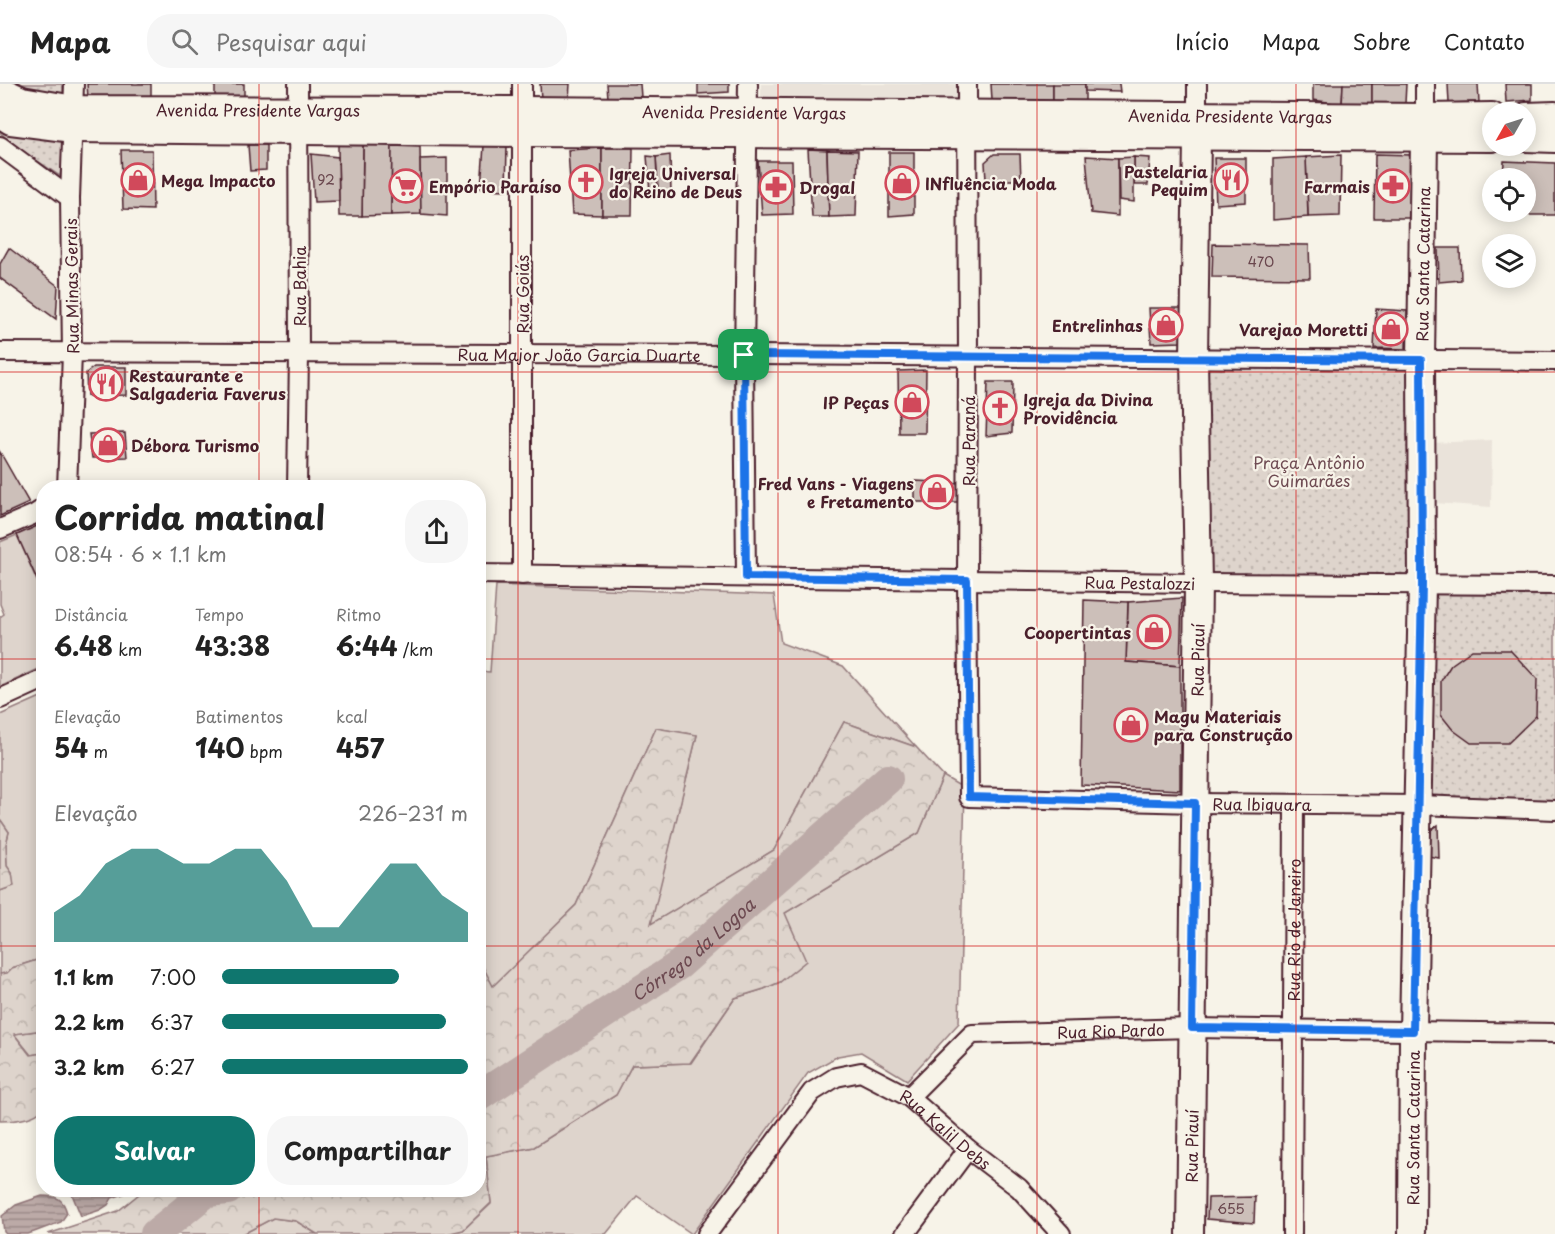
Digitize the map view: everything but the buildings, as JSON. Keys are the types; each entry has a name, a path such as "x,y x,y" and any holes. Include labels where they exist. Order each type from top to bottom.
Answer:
{"main road":[{"name":"Avenida Presidente Vargas","path":"0,90 73,119"},
{"name":"Avenida Presidente Vargas","path":"0,114 11,121 73,119 1425,127 1482,136"},
{"path":"1536,116 1555,115"},
{"name":"Avenida Presidente Vargas","path":"1425,127 1482,118"},
{"name":"Rua Piauí","path":"1190,1234 1198,583 1194,358 1197,126"},
{"name":"Rua Santa Catarina","path":"1412,1234 1413,1031 1422,584 1421,360 1425,127"},
{"path":"1536,138 1555,139"}],"street":[{"name":"Rua Minas Gerais","path":"67,480 72,353 70,198 74,84"},
{"name":"Rua Bahia","path":"297,480 298,84"},
{"name":"Rua Goiás","path":"522,84 522,575"},
{"path":"746,577 744,355 748,84"},
{"name":"Rua Paraná","path":"967,84 969,797"},
{"name":"Rua Piauí","path":"1197,84 1197,126"},
{"name":"Rua Santa Catarina","path":"1425,84 1425,127"},
{"path":"0,146 70,198"},
{"name":"Rua Major João Garcia Duarte","path":"0,352 968,356 1555,362"},
{"path":"0,529 36,513"},
{"name":"Rua Pestalozzi","path":"486,574 1555,585"},
{"path":"0,699 36,683"},
{"name":"Rua Ibiquara","path":"969,797 1195,803 1418,805 1555,810"},
{"name":"Rua Rio de Janeiro","path":"1292,1234 1294,804"},
{"name":"Rua Rio Pardo","path":"909,1097 972,1034 1192,1028 1555,1033"},
{"name":"Rua Kalil Debs","path":"707,1234 812,1092 836,1077 861,1072 909,1097 968,1149 1019,1188 1061,1234"},
{"path":"905,1234 968,1149"}],"shaded area":[{"path":"761,84 959,84 958,100 761,102"},
{"path":"1492,440 1491,507 1434,503 1432,443"},
{"path":"39,1197 55,1197 64,1204 67,1213 61,1222 28,1234 6,1234 2,1216 16,1205"},
{"path":"73,1197 115,1197 100,1210 81,1216"}],"green space":[{"path":"0,84 63,84 63,97"},
{"path":"0,120 66,135 60,176 0,133"},
{"name":"Praça Antônio Guimarães","path":"1194,358 1421,360 1422,584 1198,583"},
{"path":"17,535 36,579 36,670 0,687 0,617 4,614 0,604 0,542"},
{"path":"496,585 774,595 781,643 843,666 916,747 844,722 774,850 650,925 697,735 656,728 576,905 493,987 486,974 486,672 490,672"},
{"path":"1432,594 1555,595 1555,801 1426,797"},
{"path":"36,699 36,960 0,974 0,891 13,886 12,873 7,866 6,844 9,832 0,819 0,715"},
{"path":"844,722 916,747 943,776 919,833 785,913 806,961 780,982 735,998 690,1063 632,1065 616,1095 534,1147 486,1156 486,972 493,986 576,905 656,728 697,735 651,924 774,850"},
{"path":"943,776 965,789 959,1023 907,1080 861,1052 838,1056 808,1073 692,1234 637,1196 606,1234 446,1234 463,1230 491,1204 486,1156 534,1147 616,1095 632,1065 691,1063 735,998 780,982 785,913 919,833"},
{"path":"0,819 9,832 6,844 7,866 12,873 14,886 0,891"},
{"path":"36,960 36,1031 14,1034 30,1055 36,1054 36,1114 29,1118 0,1121 0,974 7,973 12,968"},
{"path":"36,1031 36,1054 31,1055 14,1034"},
{"path":"486,1156 491,1203 463,1230 446,1234 317,1234 296,1221 273,1218 243,1234 48,1234 118,1211 135,1197 486,1197"},
{"path":"273,1218 296,1221 317,1234 243,1234"}],"waterway":[{"name":"Córrego da Logoa","path":"486,1092 679,965 888,779"},
{"name":"Córrego da Logoa","path":"155,1234 201,1197"}],"place":[{"name":"Mega Impacto","path":"138,180"},
{"name":"Pastelaria Pequim","path":"1231,180"},
{"name":"Igreja Universal do Reino de Deus","path":"586,182"},
{"name":"INfluência Moda","path":"902,183"},
{"name":"Empório Paraíso","path":"406,186"},
{"name":"Farmais","path":"1393,186"},
{"name":"Drogal","path":"776,187"},
{"name":"Entrelinhas","path":"1166,325"},
{"name":"Varejao Moretti","path":"1391,329"},
{"name":"Restaurante e Salgaderia Faverus","path":"106,384"},
{"name":"IP Peças","path":"912,402"},
{"name":"Igreja da Divina Providência","path":"1000,408"},
{"name":"Débora Turismo","path":"108,445"},
{"name":"Fred Vans - Viagens e Fretamento","path":"937,492"},
{"name":"Coopertintas","path":"1154,632"},
{"name":"Magu Materiais para Construção","path":"1131,725"}],"route":[{"path":"744,355 1421,360 1422,584 1413,1031 1192,1028 1195,803 969,797 967,580 746,577 744,355"}]}
